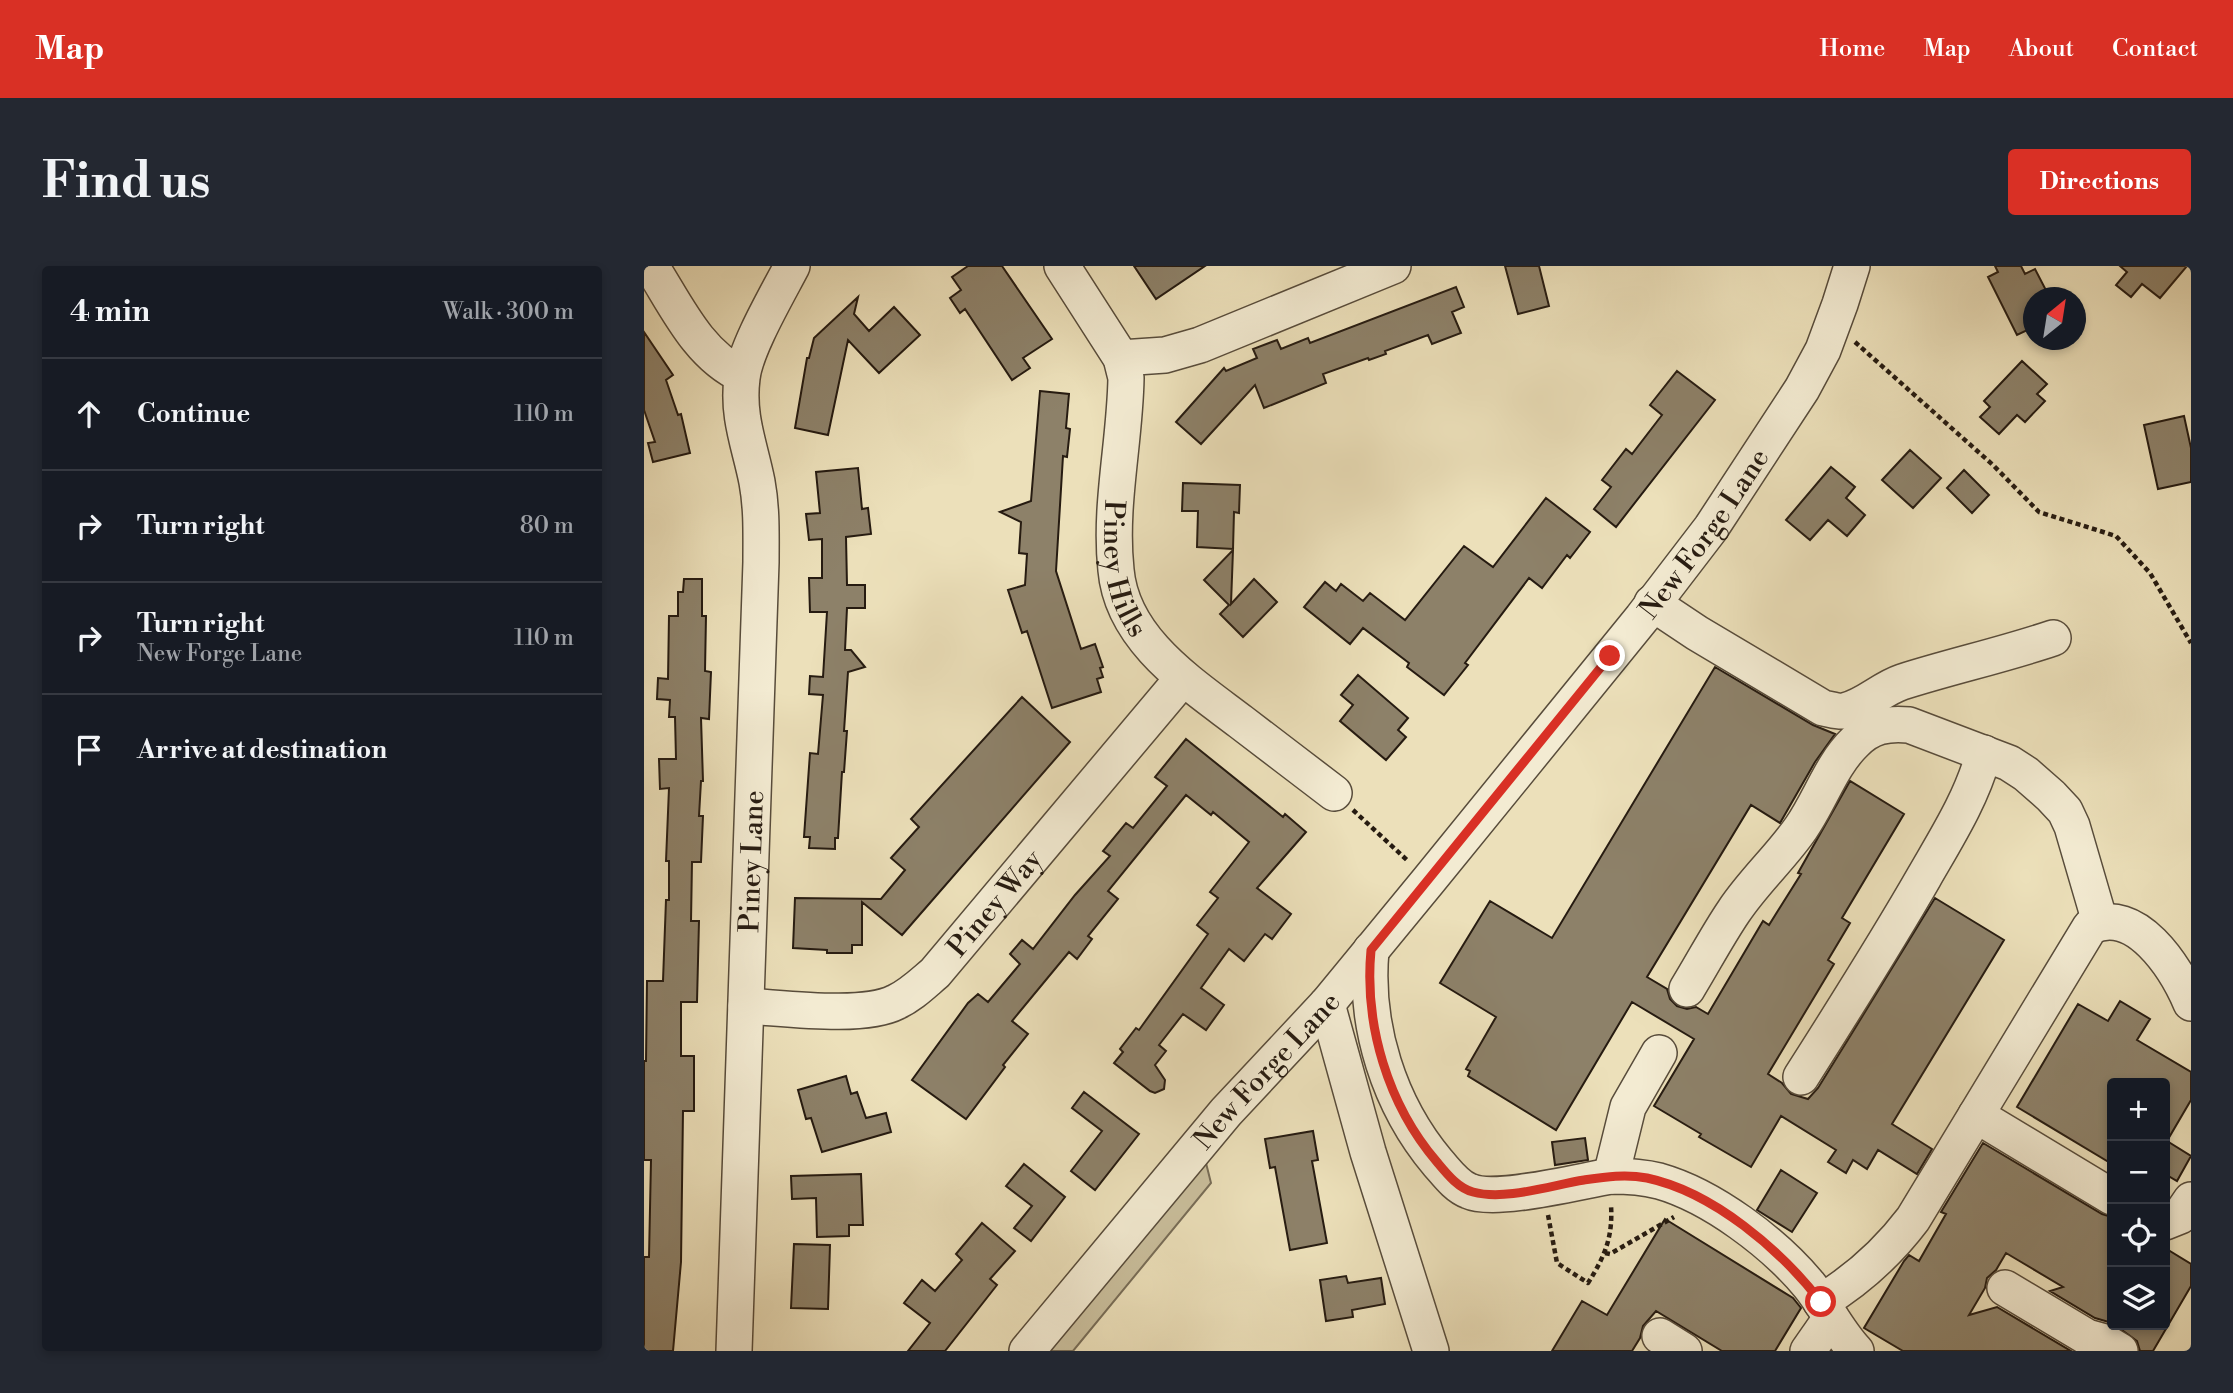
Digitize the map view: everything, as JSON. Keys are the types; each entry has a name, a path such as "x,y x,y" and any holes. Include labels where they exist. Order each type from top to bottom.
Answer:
{"street":[{"path":"651,266 707,352 725,367 742,375"},
{"name":"Piney Lane","path":"734,1351 761,517 756,481 741,421 742,375 772,303 792,266"},
{"name":"Piney Hills","path":"1062,266 1121,358 1126,378 1114,538 1116,573 1123,599 1137,627 1158,656 1183,678 1334,793"},
{"path":"1121,358 1164,355 1200,345 1393,266"},
{"name":"New Forge Lane","path":"1027,1351 1226,1112 1371,950 1711,528 1802,389 1823,350 1852,266"},
{"path":"1653,603 1697,633 1823,708 1841,712 1857,707 1900,683 2053,638"},
{"name":"Piney Way","path":"746,1006 873,1010 895,1003 915,990 934,973 1183,678"},
{"path":"1687,989 1734,910 1803,826 1843,756 1860,737 1878,726 1893,723 1909,726 1984,753 2009,763 2026,774 2064,811 2072,826 2099,922"},
{"path":"1801,1077 1950,833 1978,775 1984,753"},
{"path":"1808,1351 1826,1310 1901,1234 1941,1175 2090,927 2109,920 2135,929 2176,972 2191,1003"},
{"path":"1371,950 1369,968 1373,1018 1390,1083 1409,1125 1424,1147 1456,1183 1483,1195 1611,1176 1663,1182 1706,1202 1770,1247 1807,1284 1856,1351"},
{"path":"1326,1003 1368,1152 1431,1351"},
{"path":"1611,1176 1628,1107 1659,1053"},
{"path":"1976,1115 2107,1194"},
{"path":"2170,1220 2180,1216 2191,1200"},
{"path":"2005,1288 2087,1337 2105,1342 2120,1351"}],"path":[{"path":"1833,322 1993,465 2039,512 2116,536 2150,573 2191,643"},
{"path":"1334,793 1429,880"},
{"path":"1548,1214 1557,1263 1588,1283 1605,1253 1612,1226 1611,1176"},
{"path":"1605,1253 1610,1254 1681,1212"}],"shaded area":[{"path":"1205,1159 1211,1183 1073,1351 1048,1351"}],"building":[{"path":"968,266 1002,266 1052,339 1023,358 1030,368 1012,380 965,309 960,313 950,298 961,290 952,277"},
{"path":"1134,266 1205,266 1156,299"},
{"path":"1505,266 1539,266 1549,306 1518,314"},
{"path":"1995,266 2021,266 2025,274 2035,269 2044,287 2023,287 2023,332 2017,335 1988,277 1998,272"},
{"path":"2120,266 2187,266 2160,298 2142,284 2131,297 2116,285 2127,272"},
{"path":"1456,287 1464,307 1452,312 1461,333 1432,344 1428,335 1385,351 1386,354 1323,374 1326,383 1264,408 1255,385 1201,444 1176,422 1224,368 1226,371 1257,358 1253,349 1277,340 1281,349 1308,338 1310,343"},
{"path":"858,297 854,314 869,331 894,307 920,335 879,373 848,340 828,435 795,428 807,358 814,338"},
{"path":"644,332 673,375 666,380 678,415 681,414 690,453 653,462 648,443 655,442 644,410"},
{"path":"2022,361 2047,384 2037,394 2045,401 2025,422 2017,415 1999,434 1980,417 1990,407 1984,401"},
{"path":"1677,371 1715,400 1616,527 1594,509 1611,487 1602,480 1626,449 1632,454 1662,415 1650,405"},
{"path":"1040,391 1069,394 1066,428 1070,429 1067,457 1063,456 1056,571 1081,649 1095,644 1103,667 1100,668 1103,677 1097,679 1101,692 1052,708 1027,631 1022,633 1008,590 1025,585 1027,554 1019,553 1021,522 1000,512 1031,501"},
{"path":"2184,416 2191,448 2191,482 2158,489 2144,425"},
{"path":"1910,450 1941,478 1913,508 1882,480"},
{"path":"1831,467 1855,487 1846,498 1865,515 1847,536 1828,520 1810,540 1786,520"},
{"path":"858,468 862,509 868,508 871,534 846,537 847,585 865,585 865,608 847,608 845,650 851,650 865,667 848,672 844,772 835,849 809,848 810,837 804,837 810,753 818,754 823,695 809,694 810,676 823,677 827,612 810,612 809,578 822,578 822,539 809,540 806,514 820,513 816,472"},
{"path":"1964,470 1989,495 1972,513 1947,488"},
{"path":"1183,483 1240,485 1239,513 1234,512 1233,549 1197,547 1198,511 1182,511"},
{"path":"1546,498 1590,532 1570,558 1567,555 1542,588 1529,578 1444,695 1407,667 1409,663 1363,628 1350,644 1304,607 1325,582 1336,591 1341,584 1363,601 1370,593 1405,620 1464,546 1493,567"},
{"path":"1233,550 1231,604 1254,579 1277,602 1243,637 1220,614 1229,605 1204,580"},
{"path":"684,579 702,579 702,616 706,616 705,671 711,672 709,719 701,718 701,862 692,862 691,921 699,921 697,1002 681,1002 681,1056 694,1056 694,1111 683,1111 681,1262 673,1351 644,1351 644,1257 649,1257 651,1160 644,1160 647,981 663,981 666,900 669,900 669,861 666,861 669,788 660,789 659,759 676,759 675,717 669,717 670,700 657,699 658,678 668,679 669,616 678,616 678,592 683,592"},
{"path":"1715,667 1813,725 1835,734 1815,762 1780,823 1751,805 1647,977 1667,989 1670,999 1677,1006 1687,1009 1696,1007 1708,1014 1763,921 1769,925 1801,874 1798,873 1850,781 1904,814 1842,918 1850,923 1828,960 1834,964 1768,1074 1782,1083 1791,1094 1808,1099 1818,1088 1935,898 2004,940 1892,1124 1932,1149 1917,1174 1878,1150 1867,1169 1853,1160 1846,1173 1828,1162 1836,1150 1781,1116 1751,1167 1699,1137 1701,1134 1654,1106 1694,1039 1632,1002 1556,1130 1468,1076 1470,1071 1466,1069 1496,1017 1440,983 1490,901 1552,938"},
{"path":"1358,675 1408,718 1398,730 1406,737 1386,760 1340,721 1353,705 1341,695"},
{"path":"1022,697 1070,742 902,935 862,902 862,945 852,945 852,953 827,953 827,950 793,948 795,898 881,899 905,870 891,858 919,827 911,819"},
{"path":"1186,739 1283,817 1285,814 1306,832 1257,888 1291,914 1272,939 1265,934 1244,961 1229,949 1201,988 1224,1005 1206,1030 1183,1014 1159,1045 1166,1051 1155,1065 1165,1080 1164,1089 1155,1093 1150,1091 1114,1063 1123,1052 1120,1049 1136,1028 1139,1030 1208,934 1197,925 1218,898 1210,892 1249,842 1213,812 1211,815 1186,795 1108,891 1118,899 1088,936 1092,939 1077,959 1069,952 1012,1021 1028,1034 966,1119 912,1080 968,1003 978,994 988,1002 1020,964 1010,954 1022,940 1033,949 1110,856 1103,851 1126,823 1133,828 1167,786 1155,777"},
{"path":"2120,1001 2150,1019 2137,1040 2191,1072 2191,1100 2170,1136 2170,1078 2107,1078 2107,1161 2017,1107 2078,1004 2108,1021"},
{"path":"846,1076 851,1094 857,1092 866,1118 886,1113 891,1132 822,1152 811,1118 806,1119 798,1090"},
{"path":"1084,1092 1139,1134 1095,1190 1071,1171 1102,1131 1072,1108"},
{"path":"1313,1131 1318,1160 1312,1161 1327,1243 1290,1250 1275,1167 1270,1168 1265,1139"},
{"path":"1585,1138 1588,1160 1555,1165 1552,1142"},
{"path":"1983,1143 2107,1216 2107,1322 2095,1318 2050,1291 2063,1287 2006,1253 1996,1270 1987,1278 1985,1288 1969,1315 1997,1307 2071,1351 1903,1351 1864,1328 1904,1261 1909,1255 1919,1261 1946,1214 1941,1212"},
{"path":"2170,1143 2191,1156 2177,1181 2170,1177"},
{"path":"1024,1164 1065,1197 1031,1241 1014,1228 1032,1206 1006,1186"},
{"path":"1781,1170 1817,1193 1792,1232 1757,1210"},
{"path":"861,1174 863,1225 849,1225 849,1236 817,1237 816,1198 792,1199 791,1176"},
{"path":"1665,1219 1793,1298 1801,1308 1775,1351 1722,1351 1656,1311 1643,1326 1632,1351 1552,1351 1582,1301 1607,1315"},
{"path":"982,1223 1015,1251 990,1279 997,1285 945,1351 908,1351 930,1323 904,1303 922,1280 935,1291 962,1260 956,1254"},
{"path":"794,1244 830,1245 828,1309 791,1308"},
{"path":"2170,1251 2191,1264 2191,1286 2170,1322"},
{"path":"1346,1276 1348,1283 1381,1278 1385,1304 1352,1310 1353,1317 1326,1321 1320,1280"},
{"path":"2122,1330 2165,1330 2153,1351 2140,1351 2137,1341"}],"route":[{"path":"1610,656 1371,950 1369,968 1373,1018 1390,1083 1409,1125 1424,1147 1456,1183 1469,1191 1483,1195 1503,1194 1611,1176 1663,1182 1706,1202 1749,1231 1789,1265 1821,1302"}]}
